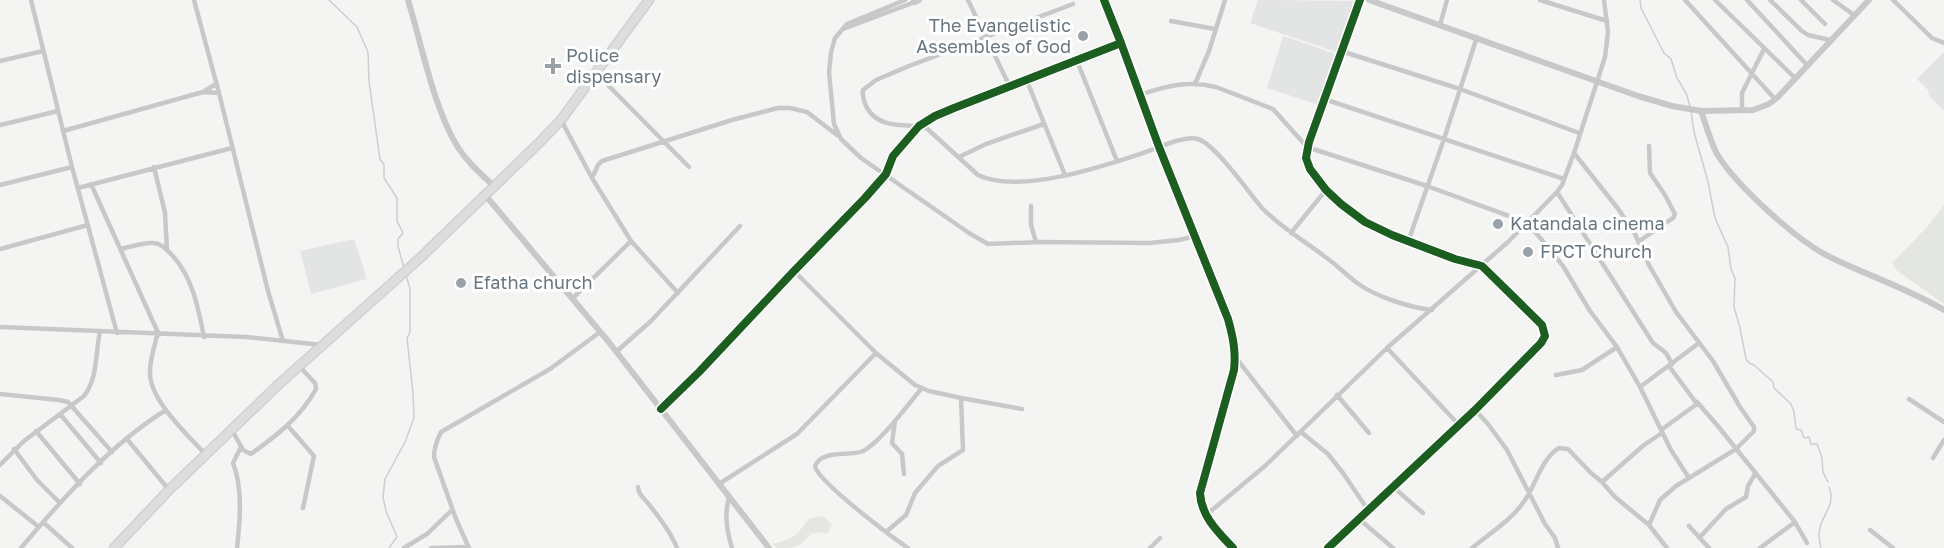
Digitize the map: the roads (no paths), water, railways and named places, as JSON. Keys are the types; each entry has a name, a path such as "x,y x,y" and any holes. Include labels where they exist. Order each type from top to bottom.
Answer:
{"highway":[{"path":"114,548 169,490 299,366 391,285 486,196 561,120 649,0"}],"street":[{"path":"31,0 72,167 117,333"},
{"path":"194,0 268,291 283,341"},
{"path":"408,0 440,107 456,144 474,168 495,187"},
{"path":"841,139 834,124 829,72 835,38 852,21 905,0"},
{"path":"968,0 1010,87"},
{"path":"1104,0 1159,147 1228,319 1234,342 1236,358 1234,370 1200,493 1206,515 1233,548"},
{"path":"1195,84 1209,51 1225,0"},
{"path":"1328,548 1476,410 1541,343 1545,336 1542,325 1482,266 1408,242 1365,222 1326,190 1310,169 1306,158 1307,147 1360,0"},
{"path":"1370,0 1660,103 1694,110 1742,110 1762,107 1775,99 1866,1"},
{"path":"1440,25 1447,0"},
{"path":"1540,0 1607,21"},
{"path":"1206,515 1265,466 1387,348 1528,223 1557,192 1574,153 1608,44 1604,0"},
{"path":"1685,0 1775,99"},
{"path":"1715,0 1795,78"},
{"path":"1747,0 1807,65"},
{"path":"1770,0 1808,35 1830,40"},
{"path":"1801,0 1825,24"},
{"path":"1833,0 1854,15"},
{"path":"1893,0 1932,38 1944,43"},
{"path":"843,30 916,1"},
{"path":"1073,4 876,80 863,90 869,111 879,121 886,123 920,125 978,175 988,180 1022,181 1065,175 1191,138 1205,142 1265,211 1361,285 1412,306 1432,310"},
{"path":"1171,21 1215,29"},
{"path":"1408,242 1477,37"},
{"path":"661,409 865,198 886,174 893,156 920,125 944,112 1122,43"},
{"path":"1742,110 1742,93 1764,49"},
{"path":"0,61 43,51"},
{"path":"1341,51 1460,89 1579,133"},
{"path":"1077,61 1117,161"},
{"path":"596,73 688,167"},
{"path":"1027,81 1065,175"},
{"path":"63,131 203,92 216,84"},
{"path":"1140,95 1168,85 1195,84 1216,87 1274,109 1307,147 1427,186 1528,223 1563,266 1590,310 1617,347 1689,478"},
{"path":"203,92 219,93"},
{"path":"1324,99 1564,179"},
{"path":"592,178 602,161 732,120 778,108 790,108 807,112 861,158 983,242 994,244 1149,243 1195,236"},
{"path":"1694,110 1731,173 1795,233 1826,255 1899,287 1944,310"},
{"path":"0,125 58,111"},
{"path":"561,120 592,178 631,241 678,293"},
{"path":"959,157 986,144 1044,124"},
{"path":"1638,242 1676,214 1650,173 1649,146"},
{"path":"78,188 232,148"},
{"path":"1574,153 1635,234 1648,265 1676,312 1722,375 1754,427 1754,431 1736,449 1689,478 1660,500 1649,525"},
{"path":"0,185 72,167"},
{"path":"154,167 165,213 167,250"},
{"path":"91,184 158,335 149,372 153,386 166,410 206,455"},
{"path":"1291,233 1326,190"},
{"path":"1557,192 1653,343 1666,353 1671,365 1697,402 1795,522 1807,543"},
{"path":"486,196 573,298 769,548"},
{"path":"1031,206 1031,225 1036,242"},
{"path":"0,249 88,225"},
{"path":"616,352 637,335 740,226"},
{"path":"573,298 631,241"},
{"path":"121,249 152,242 167,250 183,269 195,294 204,337"},
{"path":"794,271 876,353 910,382 922,388 961,398 1022,409"},
{"path":"0,327 246,337 322,345"},
{"path":"1,463 36,431 84,396 91,387 100,332"},
{"path":"431,548 469,548 452,510 434,458 441,432 550,369 600,332"},
{"path":"1640,387 1699,342"},
{"path":"1556,375 1582,370 1617,347"},
{"path":"1387,348 1460,425"},
{"path":"719,484 797,434 876,353"},
{"path":"1236,358 1299,434 1328,454 1368,510"},
{"path":"232,430 240,441 241,447 246,453 251,454 288,426 316,389 315,383 299,366"},
{"path":"908,548 817,473 815,466 825,457 866,449 895,421 922,388"},
{"path":"0,394 59,400 72,405 112,452"},
{"path":"1337,395 1369,433"},
{"path":"886,532 906,515 915,493 938,466 963,450 961,398"},
{"path":"1909,399 1944,422"},
{"path":"1602,482 1697,402"},
{"path":"21,548 60,503 112,452 166,410"},
{"path":"1476,410 1498,436 1530,492 1545,524 1555,538 1558,548"},
{"path":"60,414 101,463"},
{"path":"895,421 892,443 902,454 904,474"},
{"path":"288,426 314,456 303,508"},
{"path":"36,431 80,483"},
{"path":"128,439 169,490"},
{"path":"1933,458 1944,440"},
{"path":"237,548 239,509 236,472 233,463 241,447"},
{"path":"1472,548 1516,510 1530,492 1552,454 1559,448 1568,449 1615,497 1649,525 1667,548"},
{"path":"14,449 37,480 60,503"},
{"path":"1700,537 1726,509 1746,497 1748,486 1755,474"},
{"path":"638,487 640,496 664,524 677,548"},
{"path":"1393,487 1423,513"},
{"path":"0,496 39,527"},
{"path":"729,498 726,524 732,548"},
{"path":"404,548 434,529 452,510"},
{"path":"1359,519 1393,548"},
{"path":"43,522 72,548"},
{"path":"1760,548 1795,522"},
{"path":"1689,526 1709,548"},
{"path":"1870,530 1893,548"},
{"path":"1150,548 1160,538"}],"waterway":[{"path":"329,0 357,27 368,52 369,81 380,159 384,165 384,178 397,198 397,221 403,233 398,239 398,246 404,268"},
{"path":"1640,0 1641,8 1664,53 1671,59 1690,106"},
{"path":"1691,111 1715,218 1728,247 1731,269 1735,278 1734,307 1746,359 1773,382 1774,388 1791,404 1796,429 1801,430 1804,438 1809,437 1811,444 1817,444 1822,458 1823,472 1828,482"},
{"path":"389,548 397,537 383,497 385,479 405,442 414,418 407,338 410,332 410,289 406,275"},
{"path":"1821,548 1820,528 1831,500 1829,487"}],"place":[{"name":"The Evangelistic Assembles of God","path":"1083,36"},
{"name":"Police dispensary","path":"553,66"},
{"name":"Katandala cinema","path":"1498,224"},
{"name":"FPCT Church","path":"1528,252"},
{"name":"Efatha church","path":"461,283"}]}
